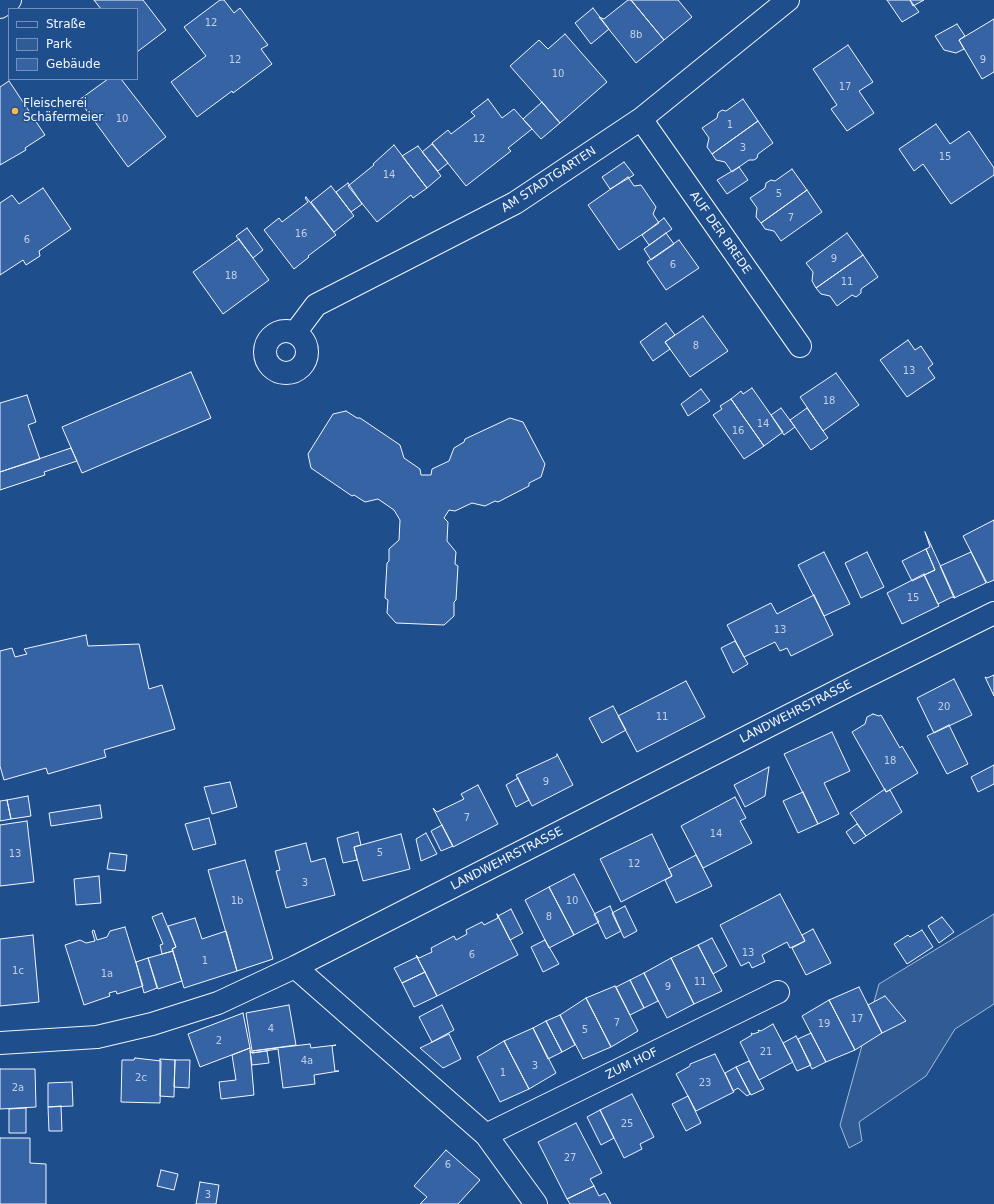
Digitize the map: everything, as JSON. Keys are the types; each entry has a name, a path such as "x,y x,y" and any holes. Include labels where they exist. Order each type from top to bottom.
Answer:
{"street":[{"path":"0,7 10,0"},
{"name":"AM STADTGARTEN","path":"295,333 316,305 515,204 641,119 788,0"},
{"name":"AUF DER BREDE","path":"641,119 800,346"},
{"name":"LANDWEHRSTRASSE","path":"0,1043 97,1037 152,1024 218,1003 295,966 994,613"},
{"path":"295,966 486,1136 536,1204"},
{"name":"ZUM HOF","path":"486,1136 778,992"}],"green space":[{"path":"994,914 994,1004 955,1029 926,1076 859,1122 862,1141 849,1148 840,1125 879,984"}],"building":[{"path":"94,0 143,0 166,30 138,51 138,8 100,8"},
{"path":"220,0 224,0 234,13 240,8 268,45 261,49 272,64 197,117 171,82 206,56 184,27"},
{"path":"628,0 631,0 664,40 636,63 599,17 604,19"},
{"path":"631,0 678,0 692,17 664,40"},
{"path":"887,0 910,0 919,12 902,22"},
{"path":"910,0 924,0 913,6"},
{"path":"593,8 609,29 591,44 575,23"},
{"path":"994,19 994,72 982,79 959,40"},
{"path":"957,24 965,36 959,40 964,49 956,53 944,50 935,36"},
{"path":"565,34 607,82 560,123 510,66 539,40 548,49"},
{"path":"848,45 873,82 859,91 874,113 847,131 831,109 837,105 813,69"},
{"path":"107,80 122,80 166,137 128,167 79,100"},
{"name":"Fleischerei Schäfermeier","path":"9,81 45,135 25,148 26,150 0,165 0,87"},
{"path":"488,99 502,118 514,109 532,129 508,148 511,151 466,186 432,143 448,130 451,134 475,116 471,112"},
{"path":"743,99 758,121 712,154 707,147 709,138 702,128 717,118 718,113 722,110 726,111"},
{"path":"542,102 560,123 541,139 523,119"},
{"path":"758,121 773,143 758,154 757,158 754,160 749,160 732,172 725,162 716,160 712,154"},
{"path":"936,124 950,144 969,131 994,168 994,175 951,204 923,164 914,171 899,149"},
{"path":"432,144 448,163 438,171 422,152"},
{"path":"394,145 427,188 413,198 411,195 377,222 348,186 374,165 373,164"},
{"path":"418,146 441,176 427,188 402,156"},
{"path":"624,162 634,175 610,189 602,177"},
{"path":"739,167 748,180 727,194 717,180"},
{"path":"792,169 807,190 761,223 756,217 757,208 750,198 765,188 766,183 771,180 775,181"},
{"path":"628,177 634,186 641,185 656,207 653,214 659,223 619,250 588,205"},
{"path":"348,183 362,204 351,212 336,192"},
{"path":"331,186 354,216 334,232 311,202"},
{"path":"43,188 71,229 39,251 40,256 26,265 23,260 0,275 0,203 12,195 19,204"},
{"path":"807,190 822,212 781,241 774,231 765,229 761,223"},
{"path":"306,197 336,235 308,256 309,257 294,269 264,230 279,218 282,222 308,202 305,198"},
{"path":"664,218 672,229 649,245 642,235"},
{"path":"247,228 263,250 253,258 236,236"},
{"path":"666,233 674,244 651,260 644,249"},
{"path":"847,233 863,255 816,288 812,281 813,272 806,263"},
{"path":"239,239 269,280 223,314 193,272"},
{"path":"679,240 699,268 666,290 647,262"},
{"path":"863,255 878,277 861,289 861,293 856,297 852,295 837,306 830,296 821,294 816,288"},
{"path":"703,316 728,351 690,377 665,342"},
{"path":"666,323 675,335 665,342 670,349 653,361 640,342"},
{"path":"908,340 915,350 921,346 933,364 928,368 935,378 907,397 880,360"},
{"path":"191,372 211,418 82,473 62,427"},
{"path":"836,373 859,405 823,431 800,397"},
{"path":"752,388 783,432 764,446 731,399 741,391 743,394"},
{"path":"701,389 710,401 688,416 681,404"},
{"path":"27,395 36,422 28,425 40,459 0,472 0,403"},
{"path":"731,399 764,446 744,459 713,415 722,409 720,406"},
{"path":"781,408 795,427 784,435 771,415"},
{"path":"807,408 828,438 811,450 790,420"},
{"path":"346,411 357,418 360,418 400,445 404,458 420,469 421,475 431,475 432,469 449,461 454,448 464,442 465,439 510,418 523,422 545,464 541,477 529,483 529,486 498,502 495,501 485,506 472,503 455,511 449,510 444,518 448,522 447,541 456,552 455,564 458,566 454,616 444,625 396,623 387,613 388,600 385,598 389,549 399,540 400,520 394,510 378,499 365,502 354,495 352,496 311,468 308,454 333,414"},
{"path":"71,448 77,461 44,472 45,475 0,490 0,472"},
{"path":"994,520 994,580 987,583 963,536"},
{"path":"925,532 955,598 952,597 938,604 924,575 935,570 926,549 930,547"},
{"path":"926,549 935,570 912,581 902,561"},
{"path":"824,552 850,604 824,616 798,565"},
{"path":"867,552 884,587 861,598 845,563"},
{"path":"971,552 986,583 954,598 940,566"},
{"path":"924,574 939,606 902,624 887,593"},
{"path":"814,595 833,635 791,656 787,648 780,651 775,642 744,657 727,625 771,603 777,614"},
{"path":"86,635 88,646 139,644 149,689 162,685 175,729 104,750 106,757 48,774 46,768 4,780 0,766 0,651 12,648 15,657 27,654 24,649"},
{"path":"735,641 748,664 733,673 721,648"},
{"path":"994,675 994,696 985,677 987,678"},
{"path":"954,679 972,715 934,733 917,698"},
{"path":"686,681 705,717 637,752 618,716"},
{"path":"613,706 626,730 602,743 589,718"},
{"path":"873,714 879,716 881,715 900,748 902,746 918,773 886,792 852,732 865,724 867,717"},
{"path":"949,725 968,764 947,774 927,736"},
{"path":"832,732 850,771 824,783 839,814 818,824 784,754"},
{"path":"557,754 573,785 532,806 516,775 557,756"},
{"path":"994,765 994,784 978,792 971,777"},
{"path":"769,767 765,796 745,807 734,785"},
{"path":"518,778 529,800 516,807 506,785"},
{"path":"230,782 237,807 212,814 204,787"},
{"path":"478,785 498,824 453,847 433,808 437,812 464,799 461,794"},
{"path":"885,789 886,792 890,790 902,812 866,836 850,813"},
{"path":"803,792 818,824 798,833 783,801"},
{"path":"28,796 31,816 11,819 7,800"},
{"path":"735,797 746,818 740,821 752,843 703,868 681,826"},
{"path":"7,800 11,819 0,821 0,801"},
{"path":"100,805 102,818 51,826 49,813"},
{"path":"209,818 216,844 193,850 185,824"},
{"path":"27,821 34,882 0,886 0,825"},
{"path":"857,824 866,836 854,844 846,832"},
{"path":"442,825 453,846 441,851 431,831"},
{"path":"358,832 361,845 354,847 357,860 343,863 337,838"},
{"path":"426,833 437,854 421,861 416,839"},
{"path":"401,834 410,869 363,881 354,847"},
{"path":"652,834 672,876 621,902 600,859"},
{"path":"306,843 311,862 325,858 335,895 286,908 276,871 280,870 275,851"},
{"path":"110,853 127,855 125,871 107,869"},
{"path":"696,855 712,886 676,903 665,880 672,876 669,869"},
{"path":"245,860 273,959 237,971 208,870"},
{"path":"574,874 599,922 574,935 549,887"},
{"path":"99,876 101,903 76,905 74,879"},
{"path":"549,887 574,935 549,948 525,900"},
{"path":"780,894 805,941 790,948 787,942 762,955 765,962 752,968 749,962 741,966 720,925"},
{"path":"610,906 621,931 606,939 594,914"},
{"path":"625,906 637,931 624,938 612,913"},
{"path":"511,909 523,933 510,940 498,916"},
{"path":"162,913 176,947 172,949 173,951 162,954 160,945 163,944 152,917"},
{"path":"497,914 518,955 437,996 416,955 419,958 432,952 431,948 454,936 456,940 467,934 466,930 482,922 484,925 498,918"},
{"path":"942,917 954,932 939,943 928,926"},
{"path":"195,918 202,939 226,931 237,971 184,988 172,949 176,947 168,926"},
{"path":"125,927 143,986 117,994 116,991 109,993 110,996 84,1005 65,945 80,940 86,943 95,941 92,931 94,930 97,940 107,937 110,931"},
{"path":"813,929 831,963 806,975 792,948 805,941 802,935"},
{"path":"922,930 933,947 907,964 894,944 908,935 910,937"},
{"path":"33,935 39,1002 0,1006 0,939"},
{"path":"712,938 727,966 713,974 698,945"},
{"path":"545,940 559,964 543,972 531,947"},
{"path":"698,945 722,991 694,1004 671,958"},
{"path":"173,951 182,981 158,989 148,958"},
{"path":"417,957 425,972 402,983 394,968"},
{"path":"148,958 157,988 144,993 136,962"},
{"path":"671,958 694,1004 667,1018 644,973"},
{"path":"425,972 437,996 414,1007 402,983"},
{"path":"644,973 658,1001 644,1008 630,980"},
{"path":"630,980 644,1008 630,1015 616,987"},
{"path":"615,986 638,1031 611,1047 586,998"},
{"path":"859,987 882,1033 855,1050 829,1000"},
{"path":"885,996 906,1021 882,1033 868,1005"},
{"path":"586,998 611,1047 583,1059 560,1015"},
{"path":"829,1000 855,1050 826,1062 802,1016"},
{"path":"289,1005 296,1045 252,1051 246,1013"},
{"path":"442,1005 454,1030 432,1042 419,1017"},
{"path":"243,1013 250,1048 200,1067 188,1034"},
{"path":"560,1015 575,1045 562,1052 546,1021"},
{"path":"546,1021 562,1052 548,1059 533,1028"},
{"path":"773,1024 793,1062 759,1080 740,1042 752,1035 751,1033 753,1034 759,1032 758,1030 761,1031"},
{"path":"533,1028 556,1073 529,1089 504,1041"},
{"path":"811,1033 826,1062 812,1069 798,1039"},
{"path":"449,1034 461,1059 443,1068 420,1048"},
{"path":"796,1036 811,1065 797,1071 783,1043"},
{"path":"504,1041 529,1089 500,1102 477,1057"},
{"path":"310,1044 311,1048 336,1045 332,1046 335,1071 339,1071 314,1075 315,1084 283,1088 278,1049 252,1053 252,1051"},
{"path":"250,1048 254,1095 221,1099 219,1082 236,1080 232,1055"},
{"path":"250,1051 252,1053 267,1051 269,1063 252,1065"},
{"path":"715,1054 734,1092 696,1111 676,1074 690,1066 690,1064"},
{"path":"135,1058 161,1061 160,1103 121,1102 122,1060 134,1060"},
{"path":"160,1059 175,1060 174,1097 160,1096"},
{"path":"175,1060 190,1060 189,1088 174,1087"},
{"path":"749,1061 764,1089 751,1095 736,1067"},
{"path":"736,1067 750,1094 747,1096 738,1088 733,1091 725,1073"},
{"path":"0,1069 35,1069 36,1107 0,1109"},
{"path":"72,1082 73,1106 48,1107 48,1083"},
{"path":"632,1094 654,1137 640,1144 642,1149 624,1158 600,1110"},
{"path":"688,1096 701,1123 686,1131 672,1104"},
{"path":"61,1106 62,1131 49,1131 48,1107"},
{"path":"26,1108 26,1133 9,1133 9,1109"},
{"path":"600,1110 614,1138 601,1145 587,1117"},
{"path":"576,1123 602,1173 590,1179 594,1186 567,1199 538,1142"},
{"path":"0,1138 30,1138 30,1163 46,1164 46,1204 0,1204"},
{"path":"446,1150 480,1180 458,1204 420,1204 427,1197 414,1186"},
{"path":"161,1170 178,1174 174,1190 157,1186"},
{"path":"200,1182 219,1185 216,1204 196,1204"},
{"path":"594,1186 599,1196 605,1193 611,1204 570,1204 567,1199"}],"place":[{"name":"Fleischerei Schäfermeier","path":"15,111"}]}
